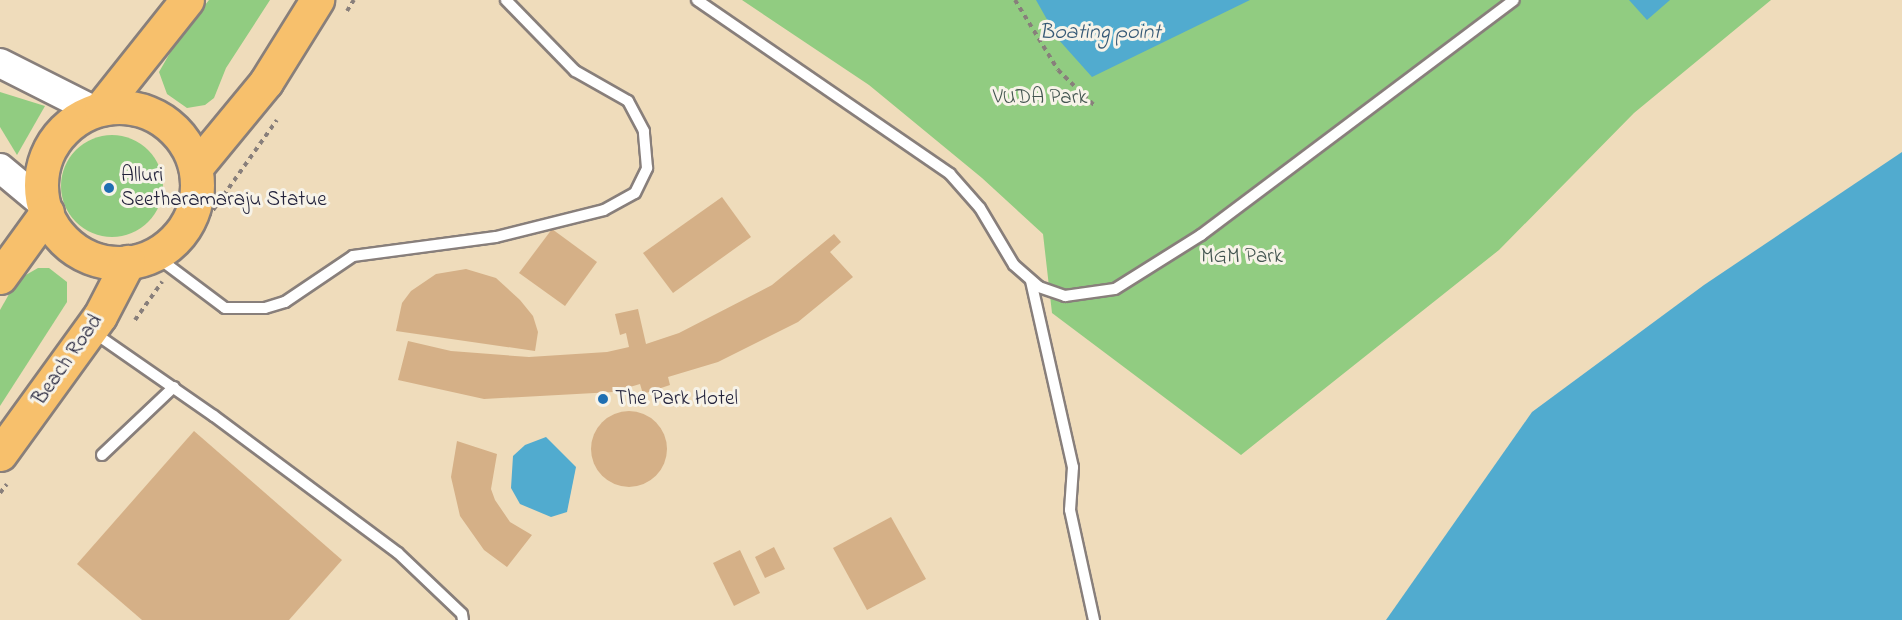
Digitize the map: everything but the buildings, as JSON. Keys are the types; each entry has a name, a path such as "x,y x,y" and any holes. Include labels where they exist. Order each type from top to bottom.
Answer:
{"main road":[{"path":"98,110 187,0"},
{"path":"196,167 266,82 317,0"},
{"path":"132,107 161,118 184,139 196,167 197,198 187,226 165,248 140,258 106,262 78,252 55,231 45,208 41,172 52,143 73,121 98,110 132,107"},
{"path":"0,277 45,208"},
{"name":"Beach Road","path":"0,454 140,258"}],"street":[{"path":"0,63 98,110"},
{"path":"0,168 45,208"}],"lane":[{"path":"140,258 225,308 265,308 285,302 353,256 496,237 604,210 634,193 647,168 644,131 628,101 575,71 506,0"},
{"path":"697,0 950,174 980,208 1014,265 1039,287 1065,296 1115,289 1201,235 1514,0"},
{"path":"1031,280 1073,467 1070,510 1094,620"},
{"path":"90,331 174,387 398,552 462,614 463,620"},
{"path":"102,455 174,387"}],"path":[{"path":"1016,0 1058,70 1094,105"}],"green space":[{"path":"209,0 270,0 226,68 214,98 205,105 187,108 167,94 159,72 178,39"},
{"name":"MGM Park","path":"742,0 1771,0 1634,113 1499,250 1241,455 1052,313 1043,234 982,178 869,85"},
{"path":"0,92 45,106 17,155 0,127"},
{"path":"112,135 131,139 148,150 159,167 163,186 159,205 148,222 131,233 112,237 93,233 76,222 65,205 61,186 65,167 76,150 93,139"},
{"path":"38,268 49,268 67,282 67,302 0,406 0,310 17,280"}],"water":[{"name":"Boating point","path":"1036,0 1250,0 1092,77 1058,39"},
{"path":"1629,0 1670,0 1647,20"},
{"path":"1902,152 1902,620 1386,620 1532,412 1704,285"},
{"path":"546,437 576,467 567,512 551,517 520,504 511,488 513,456 525,445"}],"place":[{"name":"Alluri Seetharamaraju Statue","path":"109,188"},
{"name":"The Park Hotel","path":"603,399"}],"park label":[{"name":"VUDA Park","path":"1040,98"}]}
